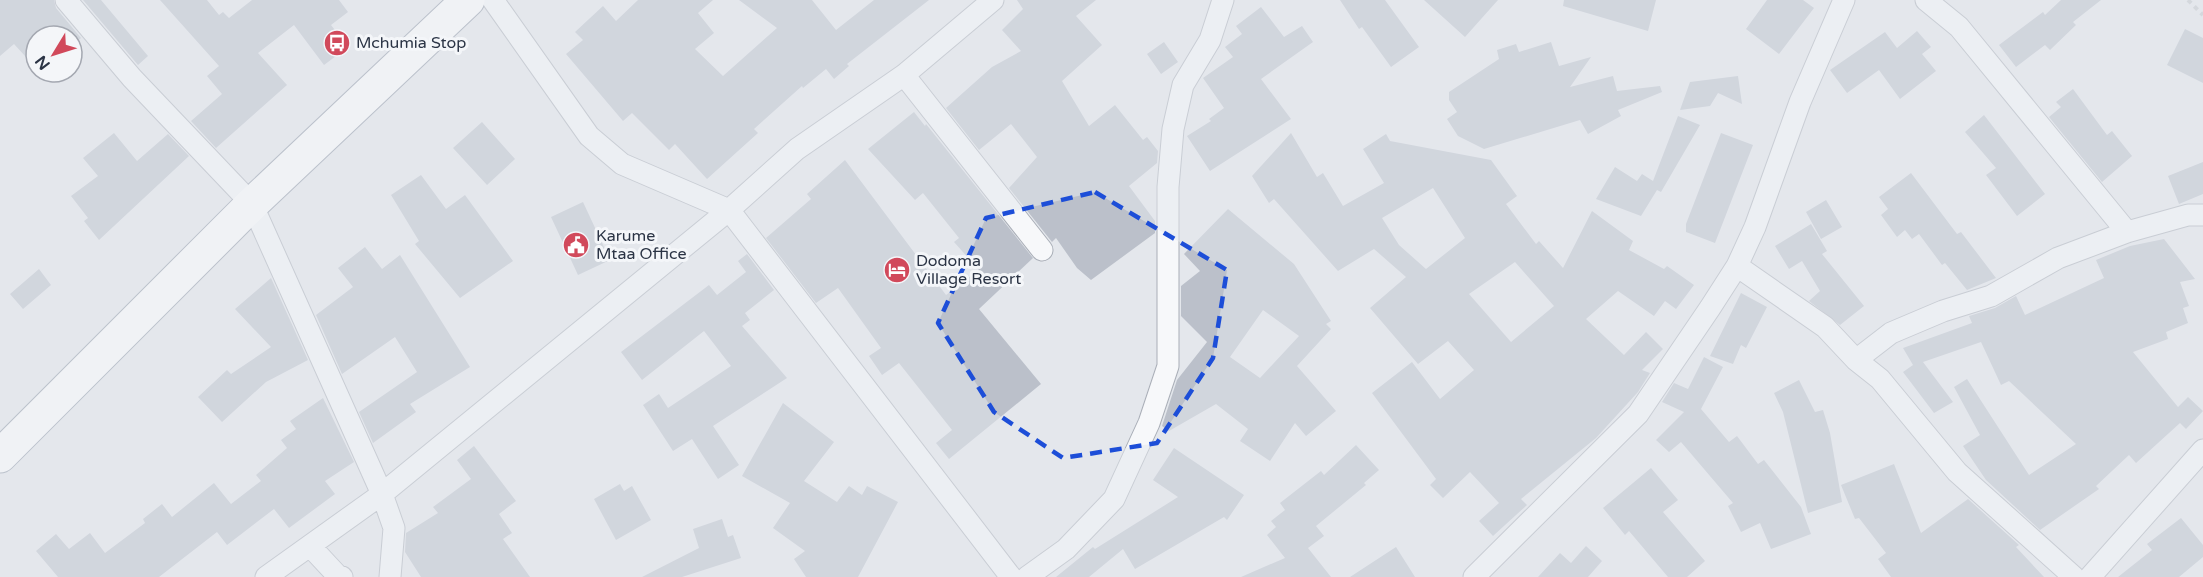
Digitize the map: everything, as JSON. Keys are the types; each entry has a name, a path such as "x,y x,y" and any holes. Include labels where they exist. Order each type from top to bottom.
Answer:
{"highway":[{"path":"0,456 252,204 468,0"}],"street":[{"path":"66,0 132,78 252,204 382,494 394,528 390,577"},
{"path":"493,0 589,136 622,164 729,210 1011,577"},
{"path":"266,577 382,494 729,210 797,149 904,75 993,0"},
{"path":"1026,577 1066,549 1114,499 1152,411 1168,366 1168,187 1173,129 1184,85 1210,40 1223,0"},
{"path":"1474,577 1638,414 1674,364 1737,266 1755,227 1800,102 1844,0"},
{"path":"1926,0 1959,27 2127,232"},
{"path":"904,75 1042,250"},
{"path":"1856,360 1892,333 1943,311 1991,296 2058,258 2127,232 2188,215 2203,215"},
{"path":"1737,266 1824,327 1856,360 1880,379 1957,472 2074,577"},
{"path":"2090,577 2203,450"},
{"path":"310,546 337,575 342,577"}],"path":[{"path":"2188,0 2203,15"}],"highlighted area":[{"path":"1095,192 1227,270 1213,358 1157,443 1063,458 994,412 938,323 986,218"}],"building":[{"path":"0,0 54,0 56,8 69,24 24,24 24,55 14,44 0,56"},
{"path":"83,0 101,0 148,56 138,65"},
{"path":"160,0 207,0 219,15 223,12 229,18 252,0 339,0 348,12 331,25 348,47 324,65 294,25 258,53 287,85 216,148 191,121 222,94 207,76 219,66"},
{"path":"638,0 713,0 698,13 714,33 695,49 723,76 777,28 739,0 812,0 836,30 874,0 929,0 847,64 849,66 834,79 826,69 803,88 802,86 754,129 758,133 707,179 675,144 669,150 632,113 623,121 566,54 583,40 575,32 603,6 616,21"},
{"path":"1017,0 1096,0 1076,16 1102,45 1062,81 1089,126 1115,105 1143,140 1147,137 1158,151 1157,163 1129,186 1155,221 1155,233 1091,280 1077,268 1056,238 1052,242 1009,188 1037,157 1011,124 979,150 946,108 992,67 1021,51 1002,30 1023,9"},
{"path":"1340,0 1385,0 1419,47 1391,67 1362,27 1359,29"},
{"path":"1424,0 1498,0 1465,37"},
{"path":"1564,0 1656,0 1648,31 1563,6"},
{"path":"1767,0 1803,0 1814,8 1779,54 1746,29"},
{"path":"2061,0 2101,0 2073,22 2076,25 2050,50 2045,45 2016,67 1999,45 2043,12 2045,15"},
{"path":"1261,7 1284,37 1302,26 1313,42 1261,79 1291,119 1210,171 1187,136 1211,121 1209,119 1224,108 1203,78 1233,57 1225,47 1242,34 1236,26"},
{"path":"2185,29 2203,38 2203,83 2167,65"},
{"path":"1917,31 1931,47 1922,54 1936,71 1900,99 1879,70 1847,93 1830,70 1885,32 1897,48"},
{"path":"1164,42 1178,62 1161,74 1147,54"},
{"path":"1551,42 1559,66 1591,57 1570,87 1613,76 1617,91 1660,86 1662,92 1618,110 1621,116 1588,134 1580,120 1484,149 1458,136 1447,119 1457,112 1449,100 1449,92 1499,59 1497,50 1516,44 1519,52"},
{"path":"1738,76 1742,104 1718,93 1710,106 1680,110 1690,82"},
{"path":"2073,89 2107,135 2112,131 2132,156 2102,182 2049,117 2061,107 2056,102"},
{"path":"914,112 1033,258 979,309 1041,384 949,459 936,443 952,430 899,363 882,375 869,356 881,348 838,288 816,303 766,238 811,199 807,194 845,160 946,295 979,270 954,242 959,238 923,193 915,200 868,149"},
{"path":"1984,115 2045,194 2017,216 1986,175 1996,168 1965,132"},
{"path":"1678,116 1700,125 1661,192 1657,190 1641,216 1596,199 1615,167 1637,181 1642,174 1653,181"},
{"path":"482,122 515,159 487,185 453,148"},
{"path":"114,133 137,161 168,134 189,156 99,240 84,221 88,218 71,196 98,176 83,158"},
{"path":"1291,133 1317,177 1323,173 1343,206 1384,183 1363,149 1386,134 1390,141 1491,160 1517,196 1506,204 1536,244 1539,241 1563,268 1592,211 1633,241 1629,250 1664,269 1667,266 1694,285 1676,309 1665,301 1654,316 1618,291 1586,319 1624,355 1646,332 1663,349 1642,370 1650,373 1638,392 1596,438 1521,499 1527,505 1493,536 1479,521 1499,503 1470,472 1443,498 1430,485 1436,479 1372,393 1412,362 1440,399 1474,370 1448,341 1418,364 1370,308 1406,277 1374,249 1338,271 1274,199 1269,203 1252,176","holes":["1433,188 1465,238 1426,269 1399,245 1382,218","1515,262 1554,306 1511,342 1469,294"]},
{"path":"1721,133 1753,145 1715,243 1686,232 1686,224"},
{"path":"2203,162 2203,194 2179,204 2168,176"},
{"path":"1911,173 1957,234 1961,232 1996,278 1967,290 1945,263 1942,265 1919,234 1912,239 1905,230 1897,237 1881,215 1888,209 1879,197"},
{"path":"421,175 446,209 465,195 513,261 460,298 415,244 419,241 391,195"},
{"path":"1826,200 1842,227 1821,239 1806,212"},
{"path":"583,202 610,260 578,275 551,217"},
{"path":"1228,209 1294,264 1331,321 1326,324 1331,329 1297,366 1336,411 1306,436 1295,423 1270,461 1240,441 1248,429 1216,404 1169,431 1162,426 1177,380 1207,342 1181,316 1181,286 1200,271 1184,254","holes":["1263,310 1299,336 1260,378 1230,357"]},
{"path":"1811,224 1827,251 1822,254 1864,306 1840,325 1809,301 1820,291 1802,261 1789,269 1775,246"},
{"path":"2164,239 2195,279 2180,282 2189,306 2183,308 2188,323 2166,332 2168,339 2133,352 2178,407 2188,397 2203,411 2186,429 2180,423 2136,463 2129,455 2096,486 2099,489 2040,530 1986,480 1963,446 1980,435 1954,387 1967,379 2029,475 2076,444 2009,381 2001,385 1981,342 1923,362 1953,402 1934,413 1903,372 1913,365 1903,348 1972,323 1969,316 1995,308 2016,296 2025,315 2104,278 2096,260 2130,246"},
{"path":"365,247 382,269 400,255 470,367 410,404 416,412 373,443 359,412 417,372 395,337 342,374 316,315 353,287 338,268"},
{"path":"747,254 774,290 745,313 750,320 742,326 787,378 713,426 739,465 718,479 692,439 673,451 643,405 659,394 668,408 731,366 704,331 642,380 621,352 709,285 717,295 746,272 738,261"},
{"path":"39,269 51,285 23,309 10,294"},
{"path":"271,278 308,360 266,382 222,422 198,397 227,370 231,374 271,347 235,309"},
{"path":"1741,293 1767,307 1746,348 1741,345 1733,364 1710,356"},
{"path":"1704,357 1723,367 1701,409 1729,442 1737,436 1758,464 1764,460 1801,507 1811,534 1771,549 1760,523 1741,532 1728,506 1733,503 1681,442 1669,452 1656,440 1684,412 1662,402 1674,383 1688,389"},
{"path":"1799,380 1815,412 1823,410 1830,433 1842,502 1808,513 1783,412 1774,393"},
{"path":"323,398 354,462 325,481 335,494 289,528 274,509 227,545 217,532 159,577 58,577 36,551 56,534 69,549 90,533 105,553 145,523 143,519 162,504 172,517 214,483 231,504 261,481 256,475 287,448 281,440 296,429 290,421"},
{"path":"783,403 834,442 804,481 837,502 849,486 862,495 867,486 898,502 858,577 806,577 794,559 805,551 773,528 790,503 742,476"},
{"path":"1356,445 1379,470 1364,483 1366,485 1316,526 1324,536 1308,548 1331,577 1241,577 1285,558 1267,535 1276,527 1271,521 1285,510 1280,503 1321,471 1324,475"},
{"path":"474,446 516,501 499,514 512,533 503,539 530,577 421,577 405,552 406,533 438,513 433,507 471,479 457,460"},
{"path":"1174,448 1244,495 1227,520 1224,517 1135,569 1123,549 1089,577 1056,577 1093,547 1095,549 1178,497 1153,480"},
{"path":"1894,464 1921,533 1968,499 2019,545 2016,547 2044,577 1891,577 1878,559 1886,553 1859,518 1855,519 1841,485"},
{"path":"1651,468 1678,500 1663,512 1705,561 1687,577 1668,577 1629,531 1625,535 1603,508"},
{"path":"620,484 624,491 632,486 651,520 616,540 594,499"},
{"path":"2181,518 2203,545 2203,557 2179,577 2118,577 2152,550 2147,544"},
{"path":"722,519 728,537 733,535 741,558 682,577 642,577 699,548 693,529"},
{"path":"1586,546 1602,561 1588,577 1538,577 1560,553 1571,563"},
{"path":"1396,547 1415,577 1350,577"}],"place":[{"name":"Mchumia Stop","path":"337,43"},
{"name":"Karume Mtaa Office","path":"576,245"},
{"name":"Dodoma Village Resort","path":"897,270"}]}
